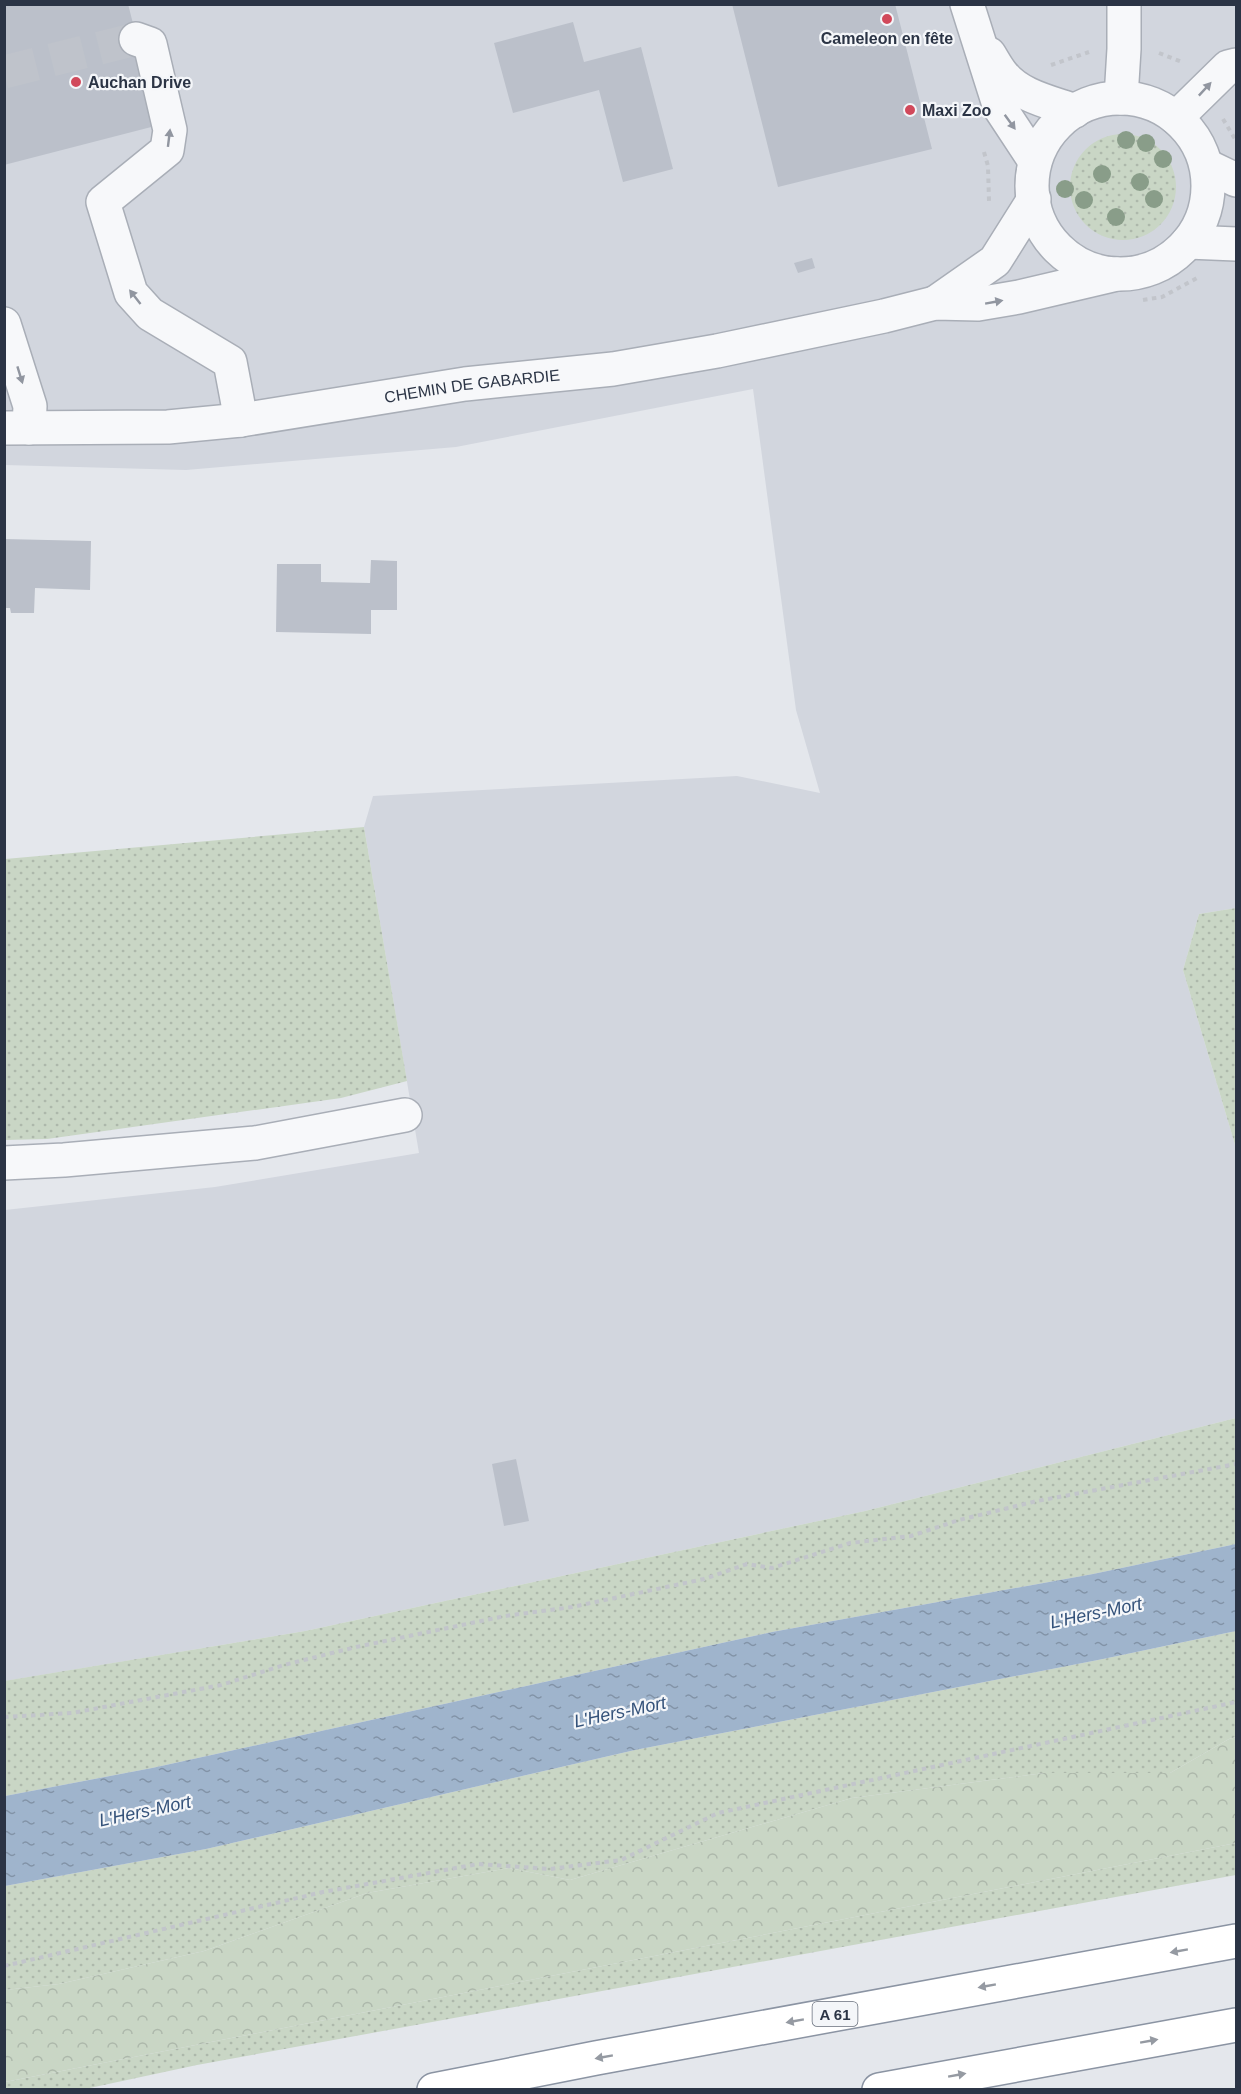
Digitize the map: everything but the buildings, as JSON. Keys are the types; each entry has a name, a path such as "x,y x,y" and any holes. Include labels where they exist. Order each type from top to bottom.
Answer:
{"highway":[{"name":"A 61","path":"434,2090 596,2058 1236,1941"},
{"path":"879,2090 1236,2025"}],"street":[{"path":"1121,98 1124,4"},
{"path":"1124,50 1139,4"},
{"path":"970,17 1003,76 1017,88 1032,96 1075,111"},
{"path":"970,17 1000,108 1035,161"},
{"path":"136,39 150,44 170,130 167,150 103,202 130,293 150,314 230,362 241,420"},
{"path":"1176,118 1228,67 1236,65"},
{"path":"1121,98 1150,103 1176,118 1196,140 1207,166 1208,193 1203,219 1188,242 1174,256 1157,267 1138,273 1117,274 1093,270 1071,259 1053,243 1040,222 1034,199 1035,161 1042,146 1057,126 1075,111 1097,101 1121,98"},
{"path":"1207,166 1236,180"},
{"name":"CHEMIN DE GABARDIE","path":"935,303 994,261 1034,199"},
{"path":"1188,242 1236,243"},
{"name":"CHEMIN DE GABARDIE","path":"17,428 168,427 241,420 465,384 613,369 717,351 935,303 978,304 1019,297 1117,274"},
{"path":"4,324 30,406 17,428"},
{"path":"4,1162 63,1160 255,1143 405,1115"}],"path":[{"path":"983,148 988,165 989,203"},
{"path":"4,1717 72,1713 221,1685 284,1665 356,1647 505,1616 572,1607 704,1579 747,1564 772,1569 850,1543 911,1536 959,1520 1036,1501 1236,1464"},
{"path":"4,1966 323,1892 478,1864 550,1869 621,1860 718,1813 1236,1702"}],"shaded area":[{"path":"5,5 1236,5 1236,908 1199,914 1183,970 1236,1148 1236,1418 865,1511 305,1631 5,1681 5,1210 215,1187 419,1153 364,827 373,796 737,776 820,793 796,710 753,389 456,447 186,470 5,465"}],"green space":[{"path":"1123,134 1143,138 1161,149 1172,167 1176,187 1172,207 1161,225 1143,236 1123,240 1103,236 1085,225 1074,207 1070,187 1074,167 1085,149 1103,138"},
{"path":"364,827 407,1081 341,1098 47,1139 5,1140 5,859"},
{"path":"1236,908 1236,1148 1183,970 1199,914"},
{"path":"1236,1418 1236,1544 1093,1574 772,1632 152,1768 5,1796 4,1681 305,1631 865,1511"},
{"path":"1236,1631 1236,1737 1170,1773 1044,1773 852,1798 570,1880 509,1868 367,1893 204,1951 59,1984 5,1990 5,1886 206,1849 635,1750"},
{"path":"1236,1737 1236,1843 5,2082 5,1990 59,1984 204,1951 367,1893 509,1868 570,1880 852,1798 1044,1773 1170,1773"},
{"path":"1236,1843 1236,1875 197,2065 85,2089 5,2090 5,2082"}],"water":[{"name":"L'Hers-Mort","path":"1236,1544 1236,1631 635,1750 206,1849 5,1886 5,1796 152,1768 772,1632 1093,1574"}],"tunnel":[{"path":"4,72 136,39"}],"place":[{"name":"Cameleon en fête","path":"887,19"},
{"name":"Auchan Drive","path":"76,82"},
{"name":"Maxi Zoo","path":"910,110"}]}
